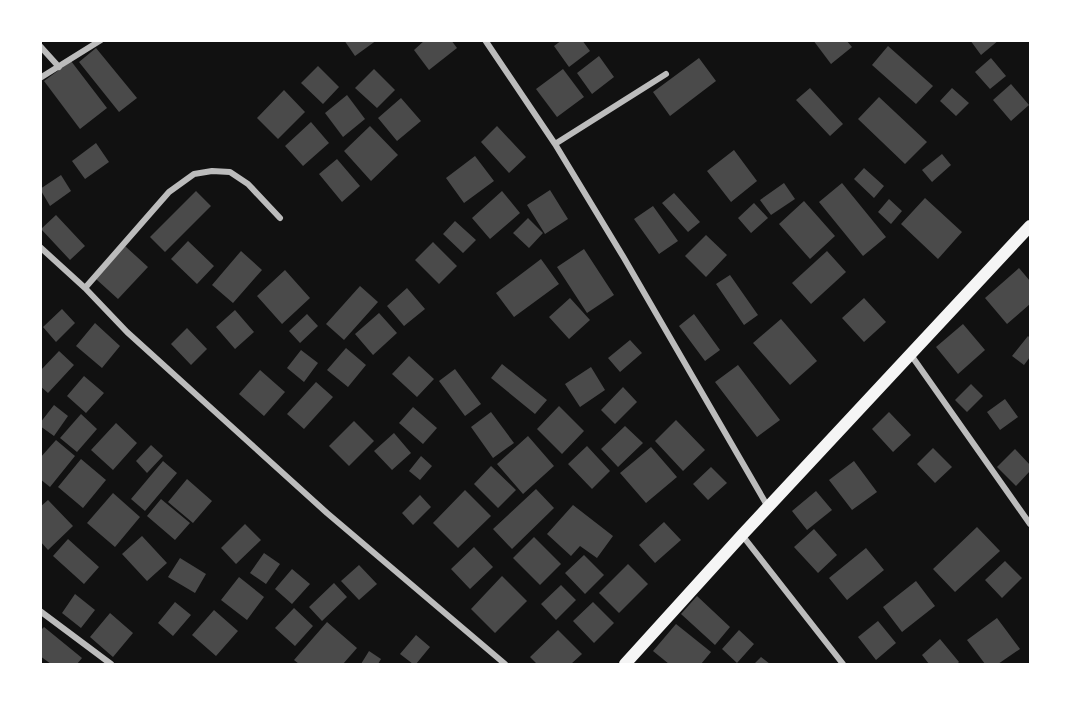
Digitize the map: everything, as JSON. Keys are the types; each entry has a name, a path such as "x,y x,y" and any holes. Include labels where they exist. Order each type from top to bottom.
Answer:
{"main road":[{"path":"625,664 1030,226"}],"street":[{"path":"40,78 101,40"},
{"path":"485,40 555,144 624,258 768,507"},
{"path":"40,46 59,67"},
{"path":"555,144 666,74"},
{"path":"85,288 169,192 194,174 212,171 230,172 249,184 280,218"},
{"path":"40,247 85,288 127,332 327,513 505,664"},
{"path":"911,355 1030,524"},
{"path":"742,535 843,664"},
{"path":"40,611 111,664"}],"building":[{"path":"344,40 377,40 355,56"},
{"path":"425,40 451,40 457,48 429,70 414,50"},
{"path":"562,40 582,40 590,51 569,67 554,46"},
{"path":"813,40 846,40 852,47 831,64"},
{"path":"970,40 999,40 981,55"},
{"path":"888,46 933,86 916,104 872,65"},
{"path":"96,48 137,98 119,112 79,62"},
{"path":"599,56 614,77 592,94 577,73"},
{"path":"699,58 716,81 670,116 653,92"},
{"path":"991,58 1006,76 990,89 975,72"},
{"path":"71,61 107,108 80,129 44,81"},
{"path":"318,66 339,87 323,104 301,83"},
{"path":"374,69 395,90 377,108 355,88"},
{"path":"563,69 584,97 557,117 536,89"},
{"path":"1011,84 1029,105 1011,121 993,100"},
{"path":"810,88 843,124 830,136 796,100"},
{"path":"952,88 969,103 956,116 940,101"},
{"path":"284,90 305,112 278,139 257,118"},
{"path":"347,95 365,119 343,137 325,113"},
{"path":"879,97 927,142 905,164 858,119"},
{"path":"401,98 421,121 397,141 378,118"},
{"path":"311,122 329,143 303,166 285,146"},
{"path":"370,126 398,155 371,181 344,151"},
{"path":"497,126 526,157 509,173 481,142"},
{"path":"96,143 109,162 85,179 72,161"},
{"path":"734,150 757,181 731,202 707,171"},
{"path":"942,154 951,165 932,182 922,170"},
{"path":"475,156 494,181 464,203 446,178"},
{"path":"337,159 360,186 342,202 319,174"},
{"path":"864,168 884,186 874,198 854,179"},
{"path":"61,175 71,191 50,206 40,189"},
{"path":"784,183 795,199 771,215 760,200"},
{"path":"842,183 886,237 863,256 819,202"},
{"path":"550,190 568,219 545,234 527,205"},
{"path":"196,191 211,206 165,252 150,237"},
{"path":"502,191 520,213 490,239 472,218"},
{"path":"674,193 700,222 688,232 662,203"},
{"path":"925,198 962,232 938,259 901,224"},
{"path":"889,199 902,211 891,224 878,212"},
{"path":"804,201 835,236 810,259 779,224"},
{"path":"754,203 768,218 751,233 738,218"},
{"path":"653,206 678,241 659,254 634,219"},
{"path":"56,215 85,246 70,260 41,229"},
{"path":"528,218 543,233 529,248 513,233"},
{"path":"455,221 476,240 463,253 443,234"},
{"path":"706,235 727,255 706,277 685,256"},
{"path":"188,241 214,266 197,284 171,259"},
{"path":"433,242 457,266 439,284 415,260"},
{"path":"125,246 148,267 118,299 96,279"},
{"path":"584,249 614,295 587,313 557,267"},
{"path":"241,251 262,270 233,303 212,285"},
{"path":"827,251 846,272 811,304 792,283"},
{"path":"541,259 559,284 514,317 496,293"},
{"path":"1019,268 1030,281 1030,304 1007,324 985,298"},
{"path":"285,270 310,298 282,324 257,296"},
{"path":"730,275 758,315 744,325 716,284"},
{"path":"360,286 378,302 344,340 326,324"},
{"path":"407,288 425,309 404,326 387,306"},
{"path":"570,298 590,320 569,339 549,317"},
{"path":"864,298 886,322 864,342 842,318"},
{"path":"62,309 75,323 56,342 43,327"},
{"path":"235,310 254,332 235,349 216,327"},
{"path":"379,313 397,333 373,355 355,334"},
{"path":"307,314 318,326 300,343 289,331"},
{"path":"694,314 720,350 705,361 679,326"},
{"path":"781,319 817,361 790,385 753,343"},
{"path":"95,323 120,346 102,368 76,346"},
{"path":"963,324 985,350 958,374 936,347"},
{"path":"187,328 207,349 191,365 171,344"},
{"path":"1028,336 1030,338 1030,357 1024,365 1012,356"},
{"path":"630,340 642,353 620,372 608,358"},
{"path":"346,348 366,365 348,387 327,370"},
{"path":"301,350 318,363 304,382 287,368"},
{"path":"59,351 74,365 48,393 40,386 40,371"},
{"path":"409,356 434,379 417,397 392,374"},
{"path":"502,364 547,400 535,414 491,378"},
{"path":"738,365 780,420 757,437 715,382"},
{"path":"591,367 605,390 580,407 565,384"},
{"path":"455,369 481,404 465,416 439,381"},
{"path":"260,370 285,392 264,416 239,394"},
{"path":"84,376 104,393 86,413 67,396"},
{"path":"316,382 333,397 304,429 287,414"},
{"path":"971,384 983,396 967,412 955,400"},
{"path":"623,387 637,402 615,424 601,410"},
{"path":"1005,399 1018,417 1000,430 987,412"},
{"path":"54,405 68,416 54,436 40,426 40,423"},
{"path":"559,406 584,431 562,454 537,429"},
{"path":"413,407 437,428 423,444 399,423"},
{"path":"491,412 514,443 493,458 471,427"},
{"path":"889,412 911,435 893,452 872,429"},
{"path":"81,414 97,429 77,452 60,438"},
{"path":"676,420 705,450 683,471 655,441"},
{"path":"354,421 374,441 349,466 329,446"},
{"path":"116,423 137,443 113,470 91,450"},
{"path":"625,426 643,443 618,467 601,449"},
{"path":"394,433 411,453 392,470 374,451"},
{"path":"528,436 554,466 523,494 497,464"},
{"path":"56,440 75,456 50,487 40,479 40,458"},
{"path":"151,445 163,456 147,473 136,461"},
{"path":"587,446 610,471 592,489 568,464"},
{"path":"651,447 677,477 646,503 620,473"},
{"path":"933,448 952,467 935,483 917,464"},
{"path":"1015,449 1030,465 1030,471 1016,486 997,467"},
{"path":"421,456 432,466 420,480 409,471"},
{"path":"81,459 106,480 83,508 58,487"},
{"path":"163,461 177,473 145,511 131,499"},
{"path":"854,461 877,492 852,510 829,480"},
{"path":"491,466 516,490 498,508 474,484"},
{"path":"711,467 727,483 708,500 693,484"},
{"path":"187,479 212,501 193,523 168,502"},
{"path":"536,489 554,508 512,549 493,529"},
{"path":"465,490 491,516 458,548 433,523"},
{"path":"816,491 832,510 807,530 792,511"},
{"path":"113,493 140,517 115,547 87,523"},
{"path":"420,495 431,507 413,525 402,513"},
{"path":"161,499 190,523 175,540 147,516"},
{"path":"48,500 73,526 48,550 40,541 40,507"},
{"path":"573,505 613,536 597,558 580,546 571,556 547,534"},
{"path":"664,522 681,540 655,563 639,545"},
{"path":"245,524 261,540 236,564 221,548"},
{"path":"977,527 1000,551 955,592 933,569"},
{"path":"814,529 837,555 818,573 794,547"},
{"path":"142,536 167,563 147,581 122,554"},
{"path":"534,537 561,564 540,585 513,558"},
{"path":"68,539 99,567 84,584 53,556"},
{"path":"474,547 493,567 470,589 451,569"},
{"path":"866,548 884,570 847,600 829,578"},
{"path":"264,553 280,564 266,584 250,573"},
{"path":"584,555 604,575 585,594 565,573"},
{"path":"180,558 206,574 195,593 168,577"},
{"path":"1005,561 1022,578 1002,598 985,580"},
{"path":"628,564 648,584 619,613 599,593"},
{"path":"359,565 377,584 359,600 341,581"},
{"path":"292,569 310,584 292,604 275,589"},
{"path":"502,576 527,601 495,633 471,609"},
{"path":"239,577 264,597 247,620 221,600"},
{"path":"916,581 935,606 902,632 883,607"},
{"path":"334,583 347,597 322,621 309,607"},
{"path":"561,585 576,600 556,620 541,604"},
{"path":"75,594 95,610 81,628 62,613"},
{"path":"697,596 730,627 715,645 681,614"},
{"path":"175,602 191,615 173,636 158,623"},
{"path":"593,602 614,623 594,643 573,621"},
{"path":"294,608 313,626 295,646 275,628"},
{"path":"214,610 238,631 216,656 192,635"},
{"path":"110,613 133,633 113,657 90,637"},
{"path":"997,618 1020,649 998,664 985,664 967,640"},
{"path":"878,621 896,643 876,660 858,637"},
{"path":"327,622 357,648 343,664 299,664 294,660"},
{"path":"676,624 711,652 701,664 669,664 653,651"},
{"path":"44,627 82,658 77,664 51,664 40,656 40,631"},
{"path":"558,630 582,654 571,664 537,664 530,657"},
{"path":"739,630 754,644 737,663 722,649"},
{"path":"416,635 430,647 416,664 413,664 400,654"},
{"path":"940,639 959,662 957,664 929,664 922,655"},
{"path":"369,651 381,659 378,664 361,664"},
{"path":"761,657 770,664 754,664"}]}
